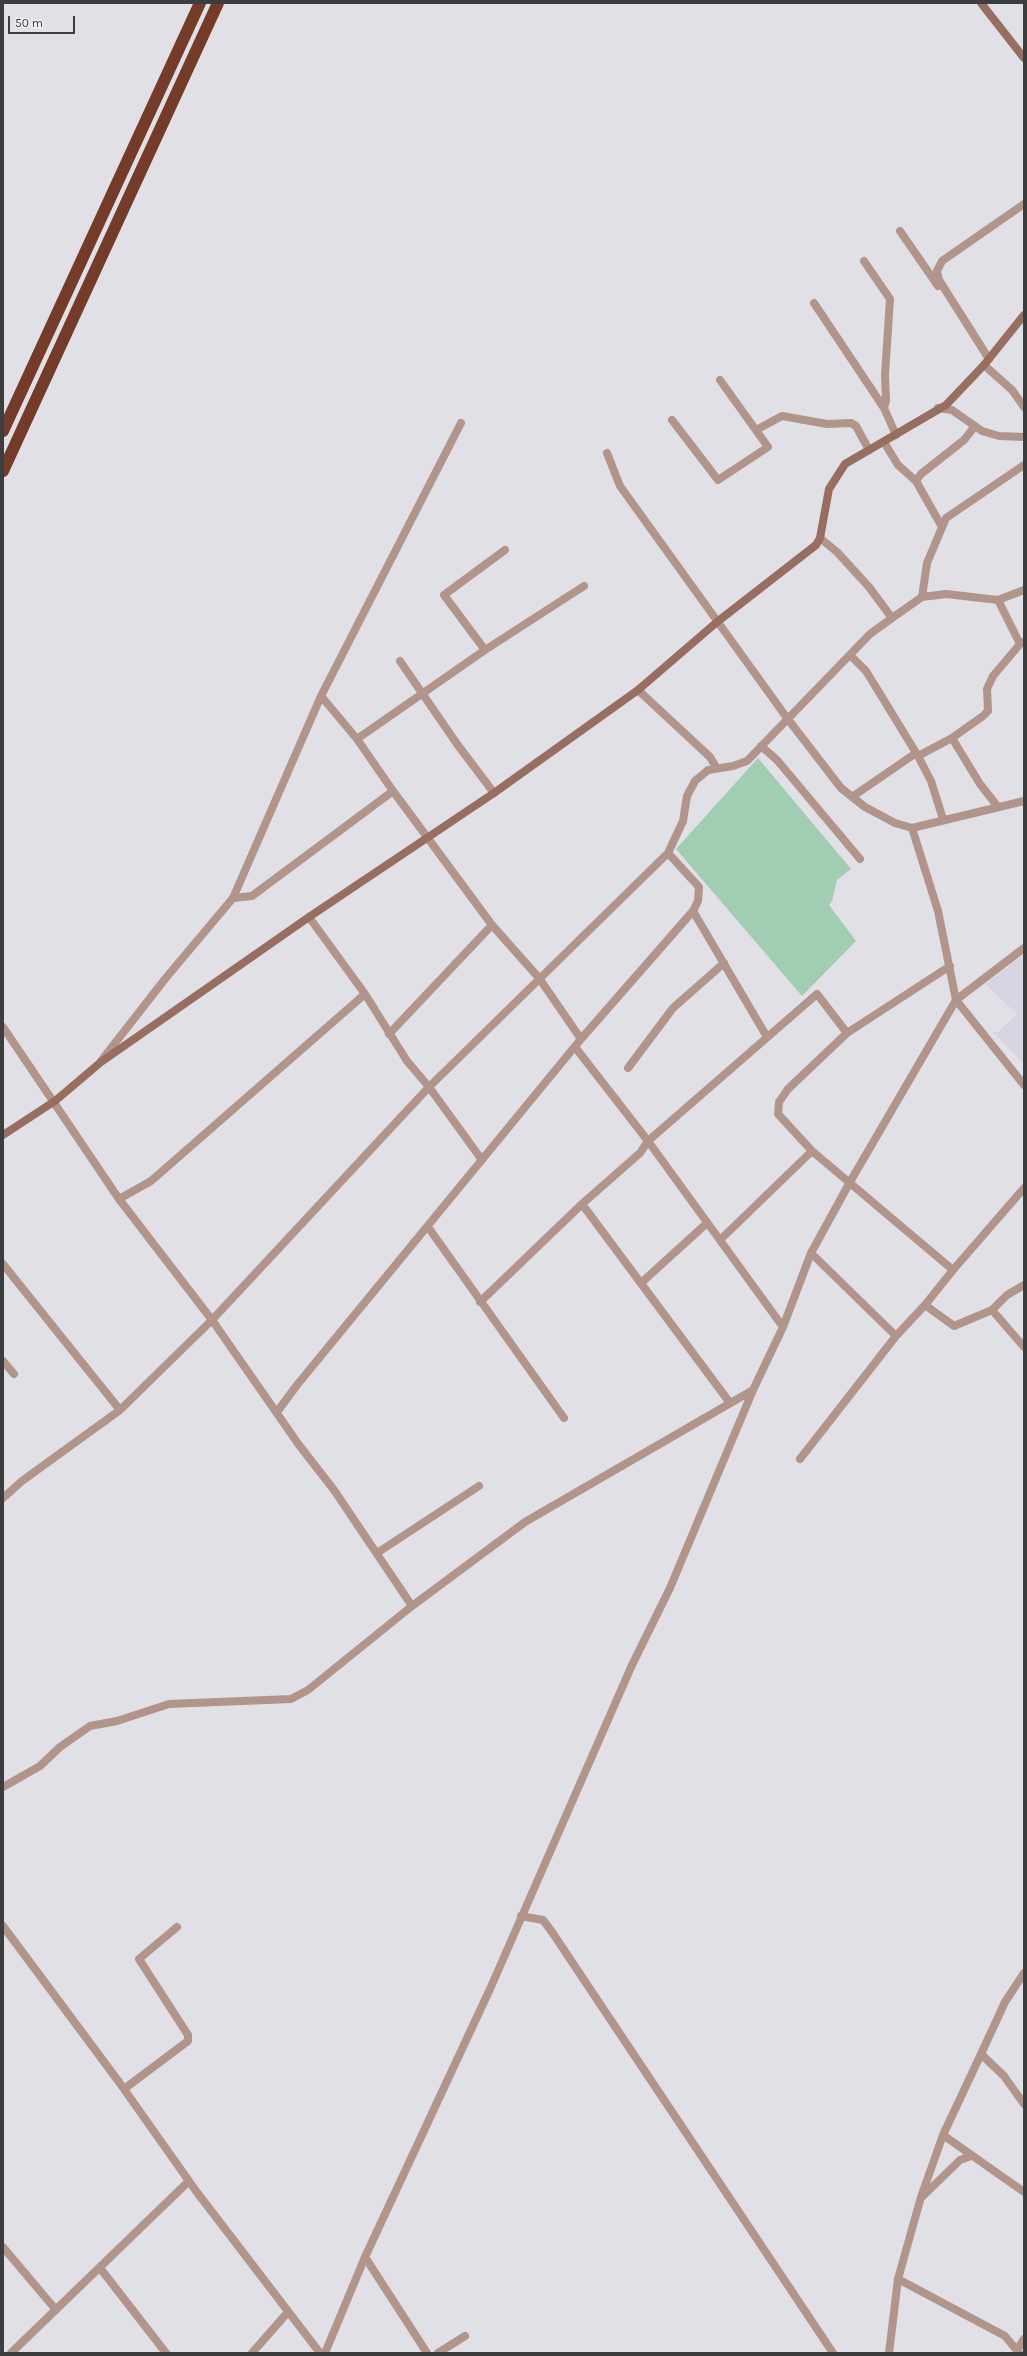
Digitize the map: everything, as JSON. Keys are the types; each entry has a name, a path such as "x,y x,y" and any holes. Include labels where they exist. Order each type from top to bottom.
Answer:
{"highway":[{"path":"3,431 200,3"},
{"path":"3,472 218,3"}],"street":[{"path":"981,3 1024,58"},
{"path":"986,362 939,280 937,271 942,261 1024,204"},
{"path":"900,231 986,362 1012,390 1024,407"},
{"path":"864,261 890,299 884,375 886,401 884,408"},
{"path":"814,303 884,408 896,436"},
{"path":"3,1135 55,1101 101,1062 309,917 494,793 638,690 717,622 811,550 820,538 829,489 845,464 896,436 946,404 986,362 1024,315"},
{"path":"672,420 718,480 768,447 720,380"},
{"path":"938,408 952,410 982,431 999,436 1024,437"},
{"path":"756,430 782,416 827,424 851,423 856,426 869,450"},
{"path":"101,1062 165,980 233,898 320,696 461,423"},
{"path":"916,481 921,474 964,440 975,426"},
{"path":"884,442 898,465 916,481 942,527"},
{"path":"607,453 620,486 787,718 842,788 852,797 865,807 895,823 912,828 943,819 1024,801"},
{"path":"922,597 927,563 946,518 1023,469"},
{"path":"820,538 838,552 869,587 892,618"},
{"path":"485,650 444,595 505,550"},
{"path":"357,739 424,694 485,650 584,586"},
{"path":"3,1498 22,1481 120,1410 212,1320 429,1087 668,853 683,821 687,796 695,781 708,770 716,767 733,766 747,761 870,634 922,597 946,594 998,600 1024,590"},
{"path":"852,797 917,754 952,738 988,711 987,689 994,676 1022,643 998,600"},
{"path":"850,655 866,671 917,754 931,781 943,819"},
{"path":"400,661 424,694 456,744 494,793"},
{"path":"638,690 710,757 716,767"},
{"path":"320,696 357,739 393,791 492,926 539,978 581,1039"},
{"path":"952,738 980,784 998,807"},
{"path":"761,746 777,760 860,859"},
{"path":"233,898 252,896 393,791"},
{"path":"912,828 938,911 956,1000 1024,1084"},
{"path":"277,1412 297,1385 581,1039 693,911 698,901 699,887 668,853"},
{"path":"693,911 767,1037"},
{"path":"309,917 365,994 407,1061 429,1087 482,1160"},
{"path":"389,1034 492,926"},
{"path":"325,2353 365,2257 521,1916 632,1665 670,1588 753,1390 783,1327 811,1253 850,1182 956,1000 1024,948"},
{"path":"628,1068 673,1008 724,963"},
{"path":"950,966 847,1033 788,1089 779,1102 778,1114 812,1151 953,1270"},
{"path":"119,1199 151,1181 365,994"},
{"path":"480,1302 582,1204 640,1153 648,1141 817,994 847,1033"},
{"path":"3,1027 55,1101 119,1199 212,1320 334,1490 412,1606"},
{"path":"575,1047 648,1141 783,1327"},
{"path":"720,1240 812,1151"},
{"path":"800,1459 896,1336 925,1305 953,1270 1024,1188"},
{"path":"582,1204 730,1403"},
{"path":"641,1283 707,1223"},
{"path":"428,1227 564,1418"},
{"path":"811,1253 896,1336"},
{"path":"3,1264 120,1410"},
{"path":"925,1305 954,1326 992,1310 1007,1295 1024,1285"},
{"path":"992,1310 1024,1347"},
{"path":"3,1362 14,1374"},
{"path":"3,1787 40,1766 60,1747 90,1726 117,1721 169,1704 291,1699 308,1690 412,1606 525,1522 753,1390"},
{"path":"377,1553 480,1486"},
{"path":"521,1916 543,1920 552,1932 833,2353"},
{"path":"3,1926 124,2089 189,2181 320,2353"},
{"path":"124,2089 188,2041 188,2036 139,1959 177,1927"},
{"path":"889,2353 898,2279 921,2197 943,2135 1005,2002 1024,1973"},
{"path":"981,2054 1004,2076 1024,2104"},
{"path":"943,2135 1024,2192"},
{"path":"921,2197 960,2160 971,2156"},
{"path":"11,2353 189,2181"},
{"path":"3,2247 56,2310"},
{"path":"365,2257 427,2353"},
{"path":"100,2268 166,2353"},
{"path":"898,2279 1005,2336 1018,2351 1024,2339"},
{"path":"252,2353 288,2312"},
{"path":"438,2353 465,2336"}],"shaded area":[{"path":"1024,954 1024,1064 993,1032 998,1032 1017,1014 985,984"}],"green space":[{"path":"758,758 851,869 837,880 832,901 829,905 856,941 802,996 676,849"}]}
